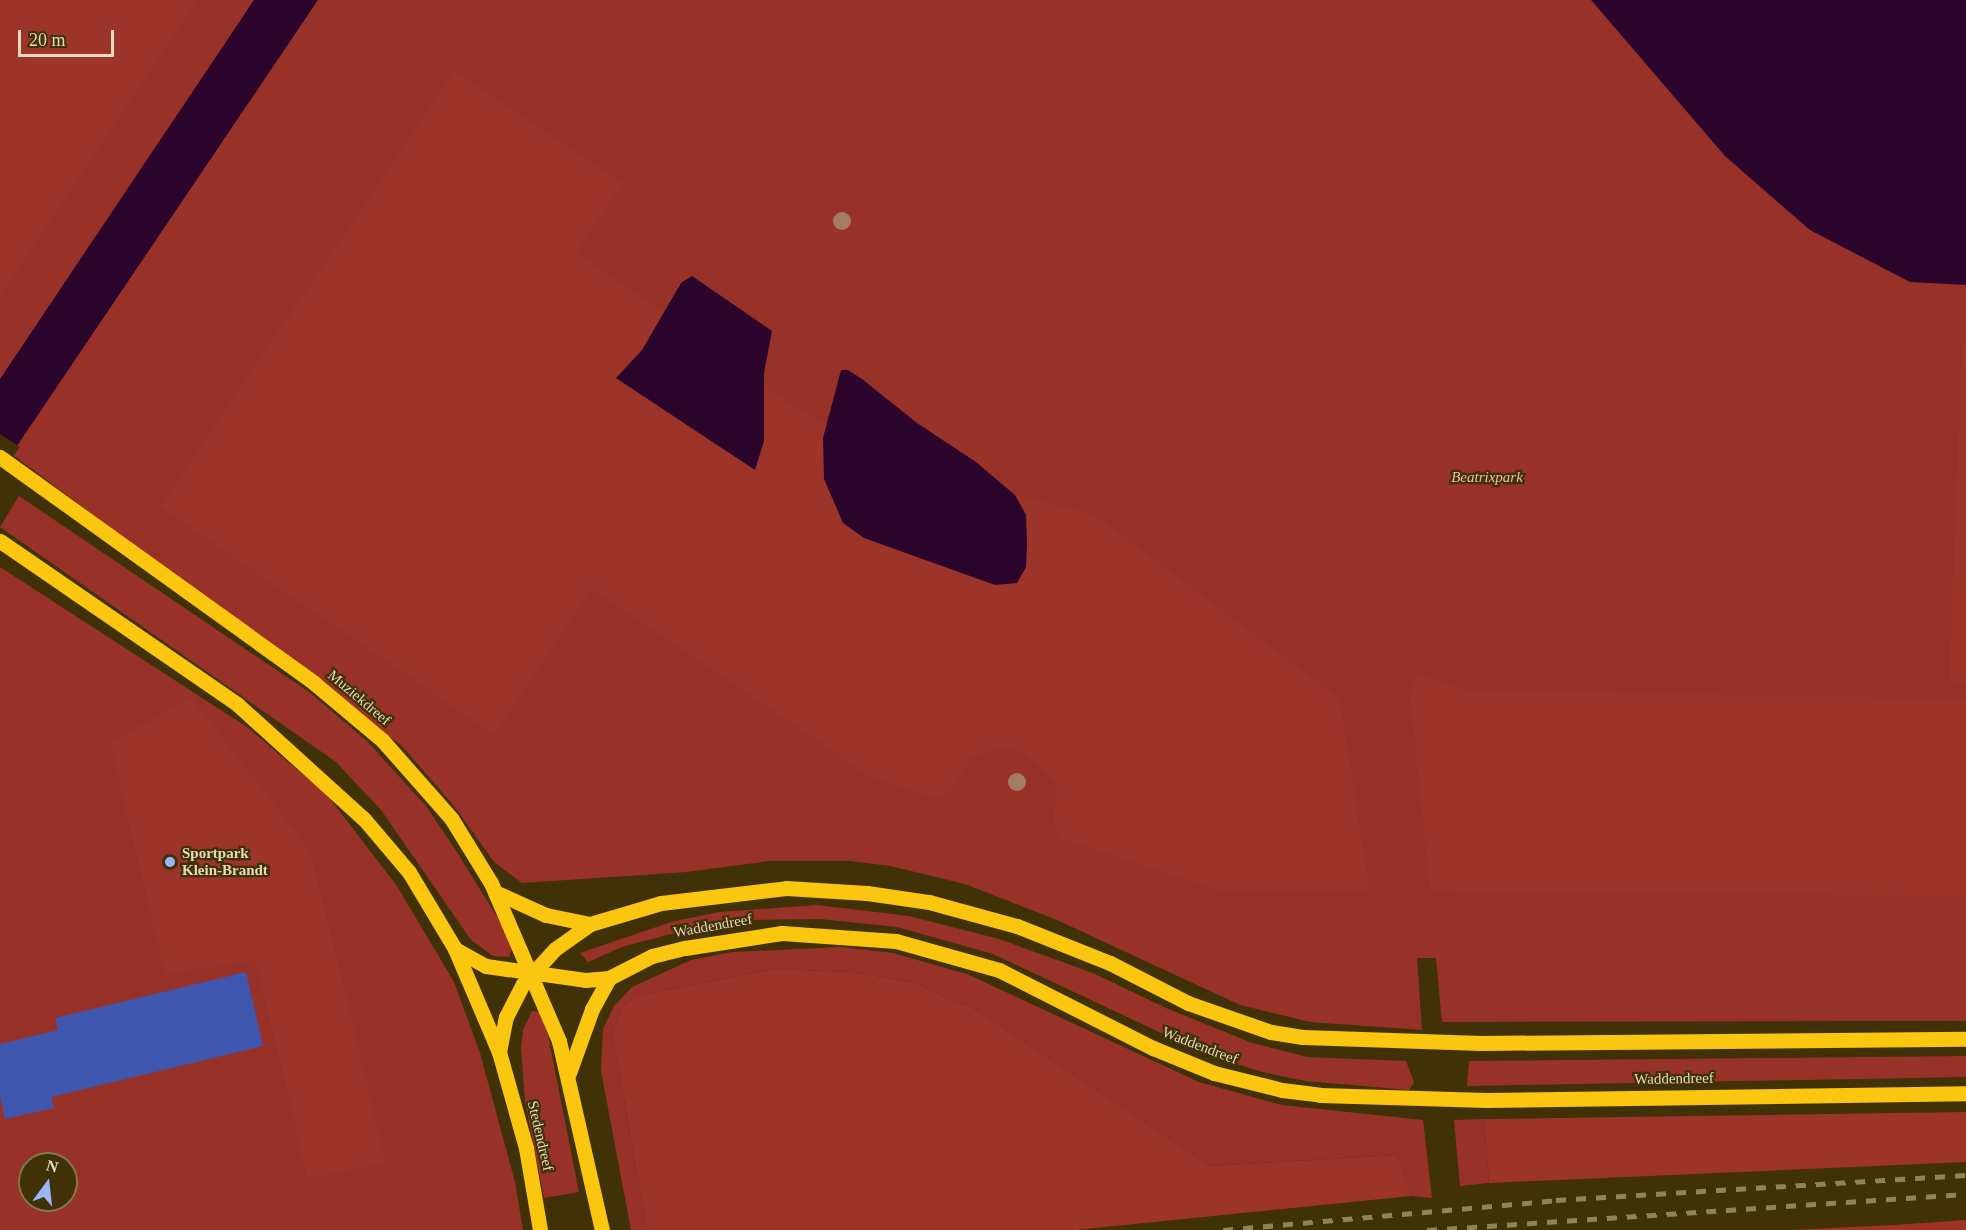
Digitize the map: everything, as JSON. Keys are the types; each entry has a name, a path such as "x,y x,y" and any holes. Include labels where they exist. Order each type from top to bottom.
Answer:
{"main road":[{"name":"Muziekdreef","path":"0,457 314,683 383,741 451,818 495,892 531,974 569,1072"},
{"path":"6,545 237,705 304,761 364,819 410,872 455,949"},
{"name":"Waddendreef","path":"590,924 632,909 754,889 867,893 929,902 1017,926 1110,963 1188,1003 1271,1032 1333,1040 1481,1043 1966,1039"},
{"path":"495,892 546,915 590,924"},
{"path":"499,1052 513,999 531,974 590,924"},
{"name":"Waddendreef","path":"455,949 486,966 560,979 609,978 652,956 782,933 896,941 999,970 1153,1048 1214,1073 1282,1090 1394,1098 1486,1100 1966,1094"},
{"name":"Stedendreef","path":"455,949 499,1052 526,1148 540,1230"},
{"path":"602,1230 569,1072 592,1009 609,978"}],"green space":[{"name":"Beatrixpark","path":"0,0 1966,0 1966,1021 1442,1022 1436,958 1417,958 1422,1030 1310,1022 1240,1005 1057,920 965,884 890,866 850,861 769,861 687,872 522,883 494,862 454,806 402,746 0,445"},
{"path":"19,496 309,692 368,742 426,806 455,849 499,920 512,948 509,957 493,956 471,940 381,810 336,762 0,527"},
{"name":"Sportpark Klein-Brandt","path":"0,567 247,727 327,795 397,886 454,982 480,1053 515,1182 523,1230 0,1230"},
{"path":"817,905 909,916 999,939 1093,973 1166,1008 1252,1043 1307,1057 1406,1061 1414,1082 1409,1090 1305,1081 1262,1072 1208,1055 993,954 897,927 820,919 745,920 693,928 622,947 588,962 580,953 671,922 719,912"},
{"path":"842,947 893,953 967,974 1199,1082 1282,1105 1423,1120 1432,1198 1411,1196 1397,1155 1211,1166 975,1009 912,982 852,972 774,969 634,996 621,1009 612,1032 647,1230 631,1230 601,1071 603,1029 614,1006 632,987 691,960 732,952"},
{"path":"532,1011 539,1012 548,1035 579,1192 544,1198 525,1101 521,1049 523,1030"},
{"path":"1966,1056 1966,1077 1467,1086 1469,1061"},
{"path":"1484,1119 1489,1183 1460,1186 1454,1120"}],"shaded area":[{"path":"0,0 197,0 0,296"},
{"path":"254,0 318,0 0,471 0,379"},
{"path":"1591,0 1966,0 1966,285 1910,282 1810,230 1725,156"},
{"path":"455,71 623,184 576,252 664,313 642,350 616,378 620,383 755,470 764,441 764,386 826,426 824,479 864,538 995,585 1026,515 1015,495 1092,513 1339,698 1370,891 1217,890 1061,839 1053,818 1058,791 1055,781 1026,754 1009,749 998,747 972,758 951,791 940,799 868,775 591,588 495,735 160,507"},
{"path":"692,276 772,331 764,373 764,441 755,470 616,378 642,350 681,283"},
{"path":"1962,344 1966,344 1966,683 1949,683"},
{"path":"841,370 848,370 862,379 917,423 976,462 1015,495 1026,515 1027,544 1026,567 1017,583 995,585 864,538 843,523 824,479 823,438"},
{"path":"1416,675 1469,690 1966,699 1966,896 1430,891 1410,694"},
{"path":"191,698 310,850 386,1162 308,1179 256,960 165,974 110,742"},
{"path":"774,969 852,972 912,982 975,1009 1211,1166 1397,1155 1411,1196 1076,1230 647,1230 612,1032 621,1009 634,996"},
{"path":"1966,1112 1966,1162 1489,1183 1484,1119"},
{"path":"1966,1220 1966,1230 1789,1230 1895,1225"}],"pier":[{"path":"0,434 20,447 0,474"}],"building":[{"path":"246,972 263,1046 51,1097 54,1108 5,1119 0,1096 0,1044 58,1030 55,1018"}],"railway":[{"path":"1223,1230 1556,1200 1966,1175"},
{"path":"1427,1230 1966,1194"}],"place":[{"name":"Sportpark Klein-Brandt","path":"170,862"}]}
